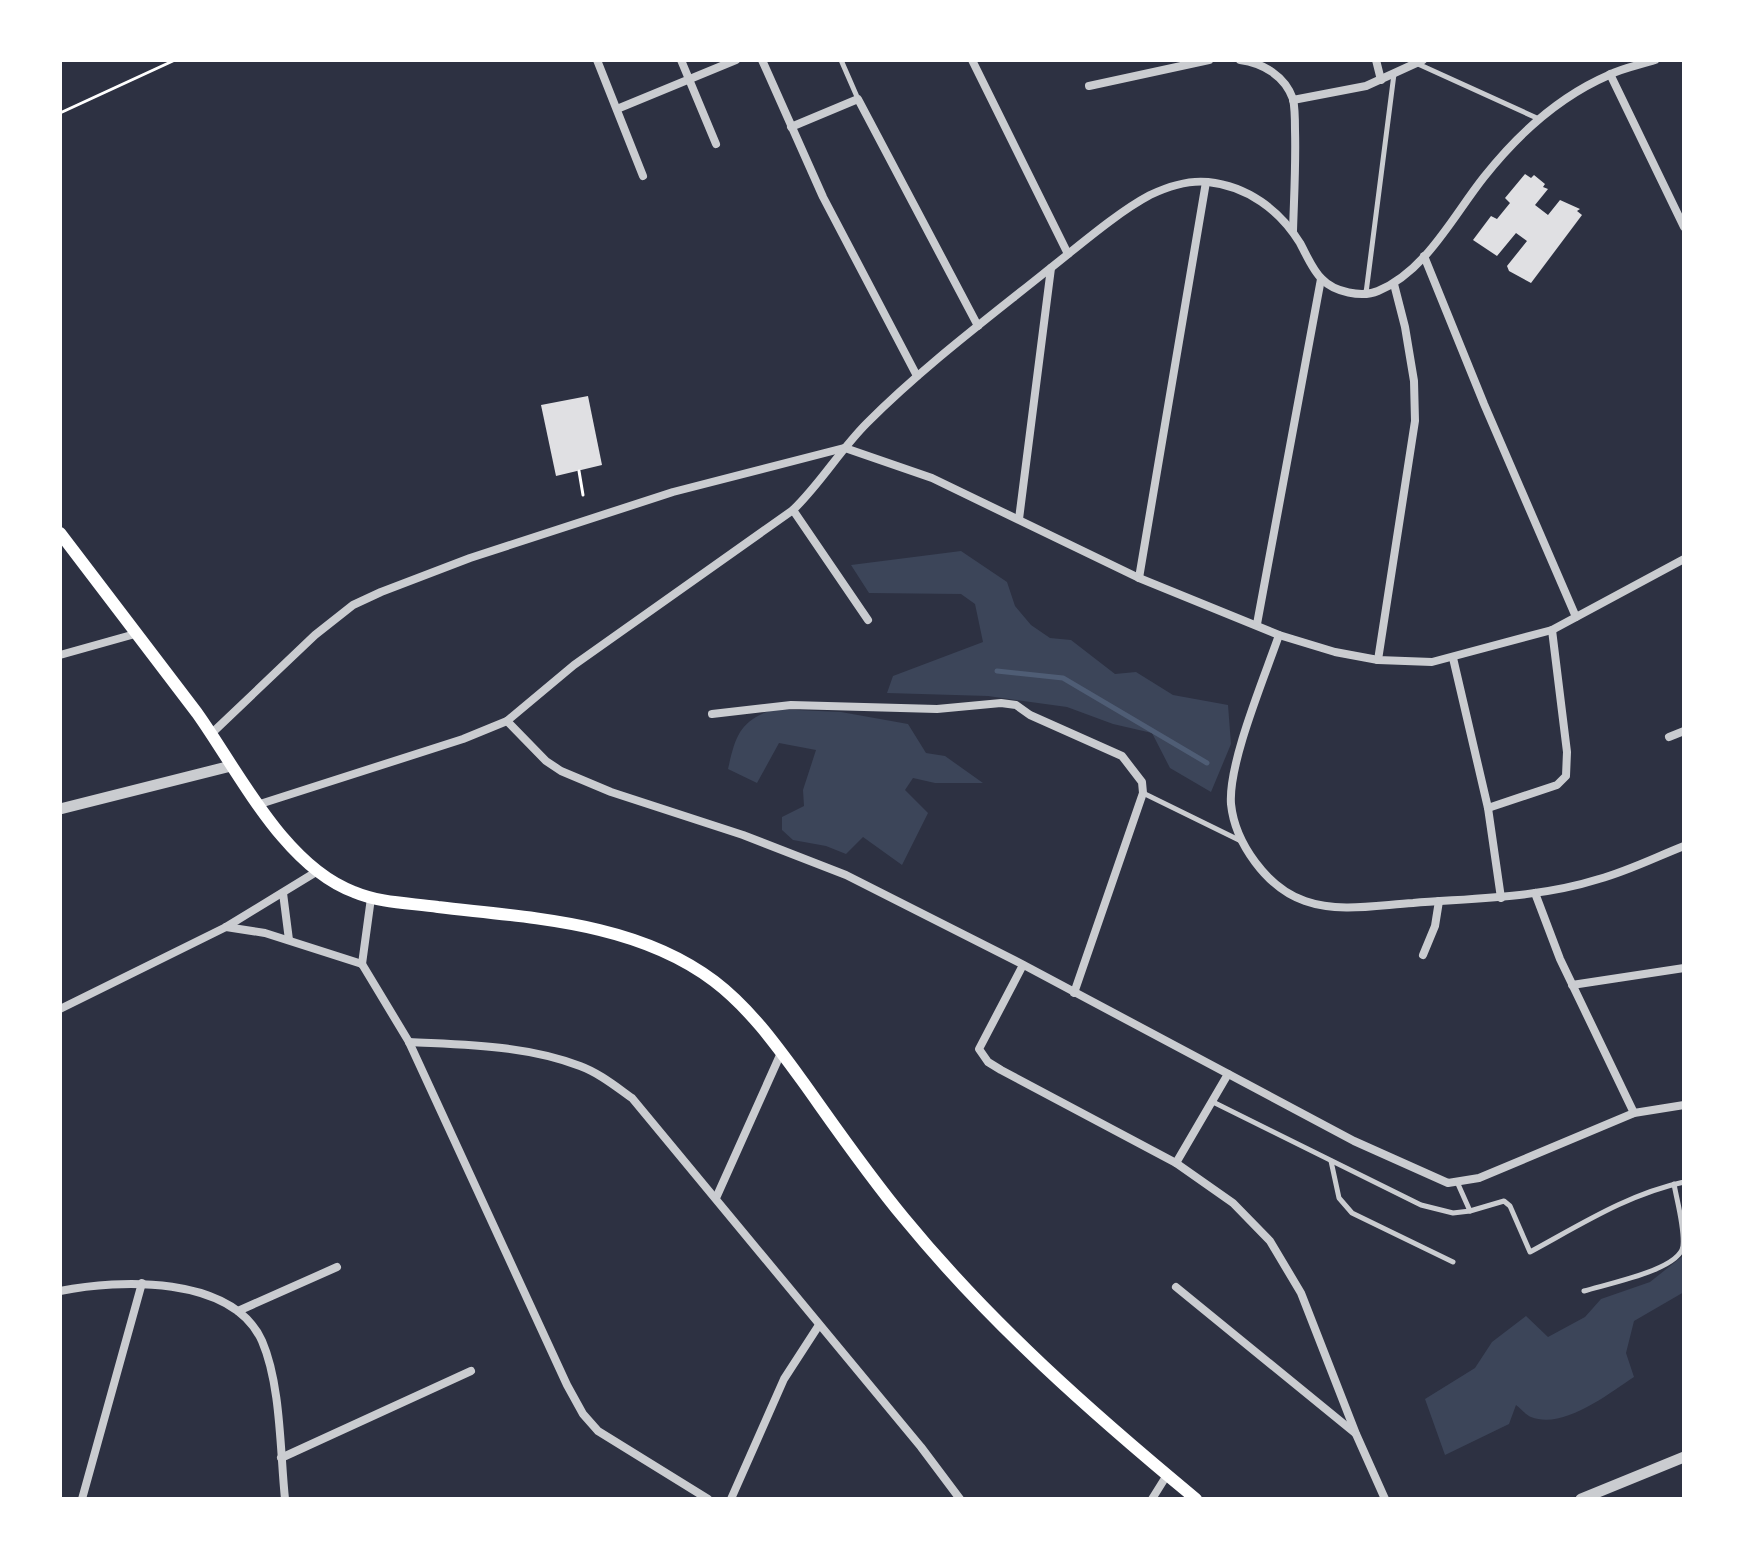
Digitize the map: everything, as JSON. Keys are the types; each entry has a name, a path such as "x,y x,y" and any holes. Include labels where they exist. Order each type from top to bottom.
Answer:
{"main road":[{"path":"60,533 294,850 316,872 337,885 371,898 565,922 615,934 673,955 716,982 760,1027 876,1182 957,1280 1063,1384 1192,1498"}],"street":[{"path":"597,60 643,176"},
{"path":"681,60 716,144"},
{"path":"617,109 736,60"},
{"path":"762,60 823,197 917,376"},
{"path":"972,60 1068,254"},
{"path":"1089,86 1209,60"},
{"path":"1240,60 1268,68 1287,87 1293,100 1296,151 1293,231"},
{"path":"1376,60 1381,80"},
{"path":"260,804 463,739 507,721 574,665 793,510 816,487 845,448 917,376 1068,254 1146,197 1164,188 1206,182 1235,187 1262,201 1293,231 1321,279 1335,288 1356,294 1374,293 1394,284 1424,256 1522,132 1568,97 1610,74 1655,60"},
{"path":"1293,100 1348,90 1381,80 1420,62"},
{"path":"1610,74 1684,227"},
{"path":"791,127 858,99 978,326"},
{"path":"1139,578 1206,182"},
{"path":"1424,256 1576,617"},
{"path":"1019,519 1051,268"},
{"path":"1257,624 1321,279"},
{"path":"1378,660 1415,421 1414,381 1394,284"},
{"path":"211,734 315,635 346,610 373,596 470,558 673,492 845,448 932,478 1139,578 1279,635 1335,652 1378,660 1423,662 1453,658 1552,630 1684,559"},
{"path":"793,510 868,620"},
{"path":"1488,808 1557,785 1566,776 1567,752 1552,630"},
{"path":"60,655 135,634"},
{"path":"1279,635 1235,768 1231,802 1243,842 1261,868 1282,889 1314,903 1358,907 1501,898 1599,880 1684,846"},
{"path":"1453,658 1488,808 1501,898"},
{"path":"712,714 791,705 937,709 1001,703 1016,705 1030,715 1122,756 1142,782 1143,793 1074,993"},
{"path":"507,721 546,761 561,771 611,792 804,857 882,892 1354,1141 1436,1179 1458,1184 1502,1169 1634,1113 1684,1105"},
{"path":"1669,737 1684,731"},
{"path":"60,809 231,766"},
{"path":"60,1009 226,927 316,872"},
{"path":"283,893 289,940"},
{"path":"1535,893 1572,985 1634,1113"},
{"path":"371,898 362,964 409,1042 583,1414 607,1438 708,1499"},
{"path":"1423,955 1435,926 1439,901"},
{"path":"226,927 265,933 362,964"},
{"path":"1023,965 979,1049 982,1055 1001,1070 1176,1163 1243,1212 1270,1241 1301,1293 1385,1499"},
{"path":"1572,985 1684,968"},
{"path":"409,1042 487,1046 543,1055 601,1076 632,1098 921,1447 960,1499"},
{"path":"716,1198 781,1053"},
{"path":"1176,1163 1228,1074"},
{"path":"238,1311 337,1267"},
{"path":"82,1499 142,1283"},
{"path":"60,1291 142,1283 188,1289 238,1311 252,1325 262,1342 274,1394 285,1499"},
{"path":"1176,1287 1356,1434"},
{"path":"731,1499 784,1379 819,1325"},
{"path":"281,1458 471,1371"},
{"path":"1581,1499 1607,1494 1684,1457"},
{"path":"1152,1499 1167,1475"}],"lane":[{"path":"841,60 858,99"},
{"path":"1420,62 1539,119"},
{"path":"1366,293 1394,74"},
{"path":"1143,793 1243,842"},
{"path":"1212,1101 1421,1205 1453,1213 1504,1201 1510,1206 1530,1252 1617,1205 1684,1182"},
{"path":"1331,1160 1339,1198 1352,1213 1453,1262"},
{"path":"1458,1184 1470,1211"},
{"path":"1584,1291 1664,1267 1678,1258 1683,1245 1674,1184"}],"path":[{"path":"60,113 175,60"},
{"path":"579,471 583,495"}],"shaded area":[{"path":"961,551 1007,582 1015,606 1031,625 1050,638 1071,640 1115,674 1136,672 1173,695 1228,705 1231,744 1211,792 1170,768 1152,733 1113,724 1067,707 988,696 887,693 893,676 983,642 975,604 961,594 869,593 851,565"},
{"path":"774,709 841,712 908,724 926,753 945,756 983,783 935,783 913,778 905,790 928,813 902,865 863,837 846,854 826,846 793,840 782,830 782,817 804,806 803,790 816,750 779,743 757,783 728,769 741,730"},
{"path":"1684,1255 1684,1292 1634,1321 1626,1353 1634,1377 1598,1401 1557,1419 1531,1417 1516,1405 1509,1424 1445,1455 1425,1399 1475,1368 1492,1342 1526,1316 1548,1337 1585,1317 1601,1299 1650,1282"}],"building":[{"path":"1525,174 1531,178 1534,175 1548,189 1535,205 1548,215 1560,200 1580,209 1577,211 1582,215 1531,283 1509,271 1507,266 1527,241 1516,233 1497,256 1473,240 1491,216 1497,219 1510,203 1505,198"},
{"path":"588,396 602,465 556,476 541,405"}],"waterway":[{"path":"997,671 1063,678 1207,763"}]}
